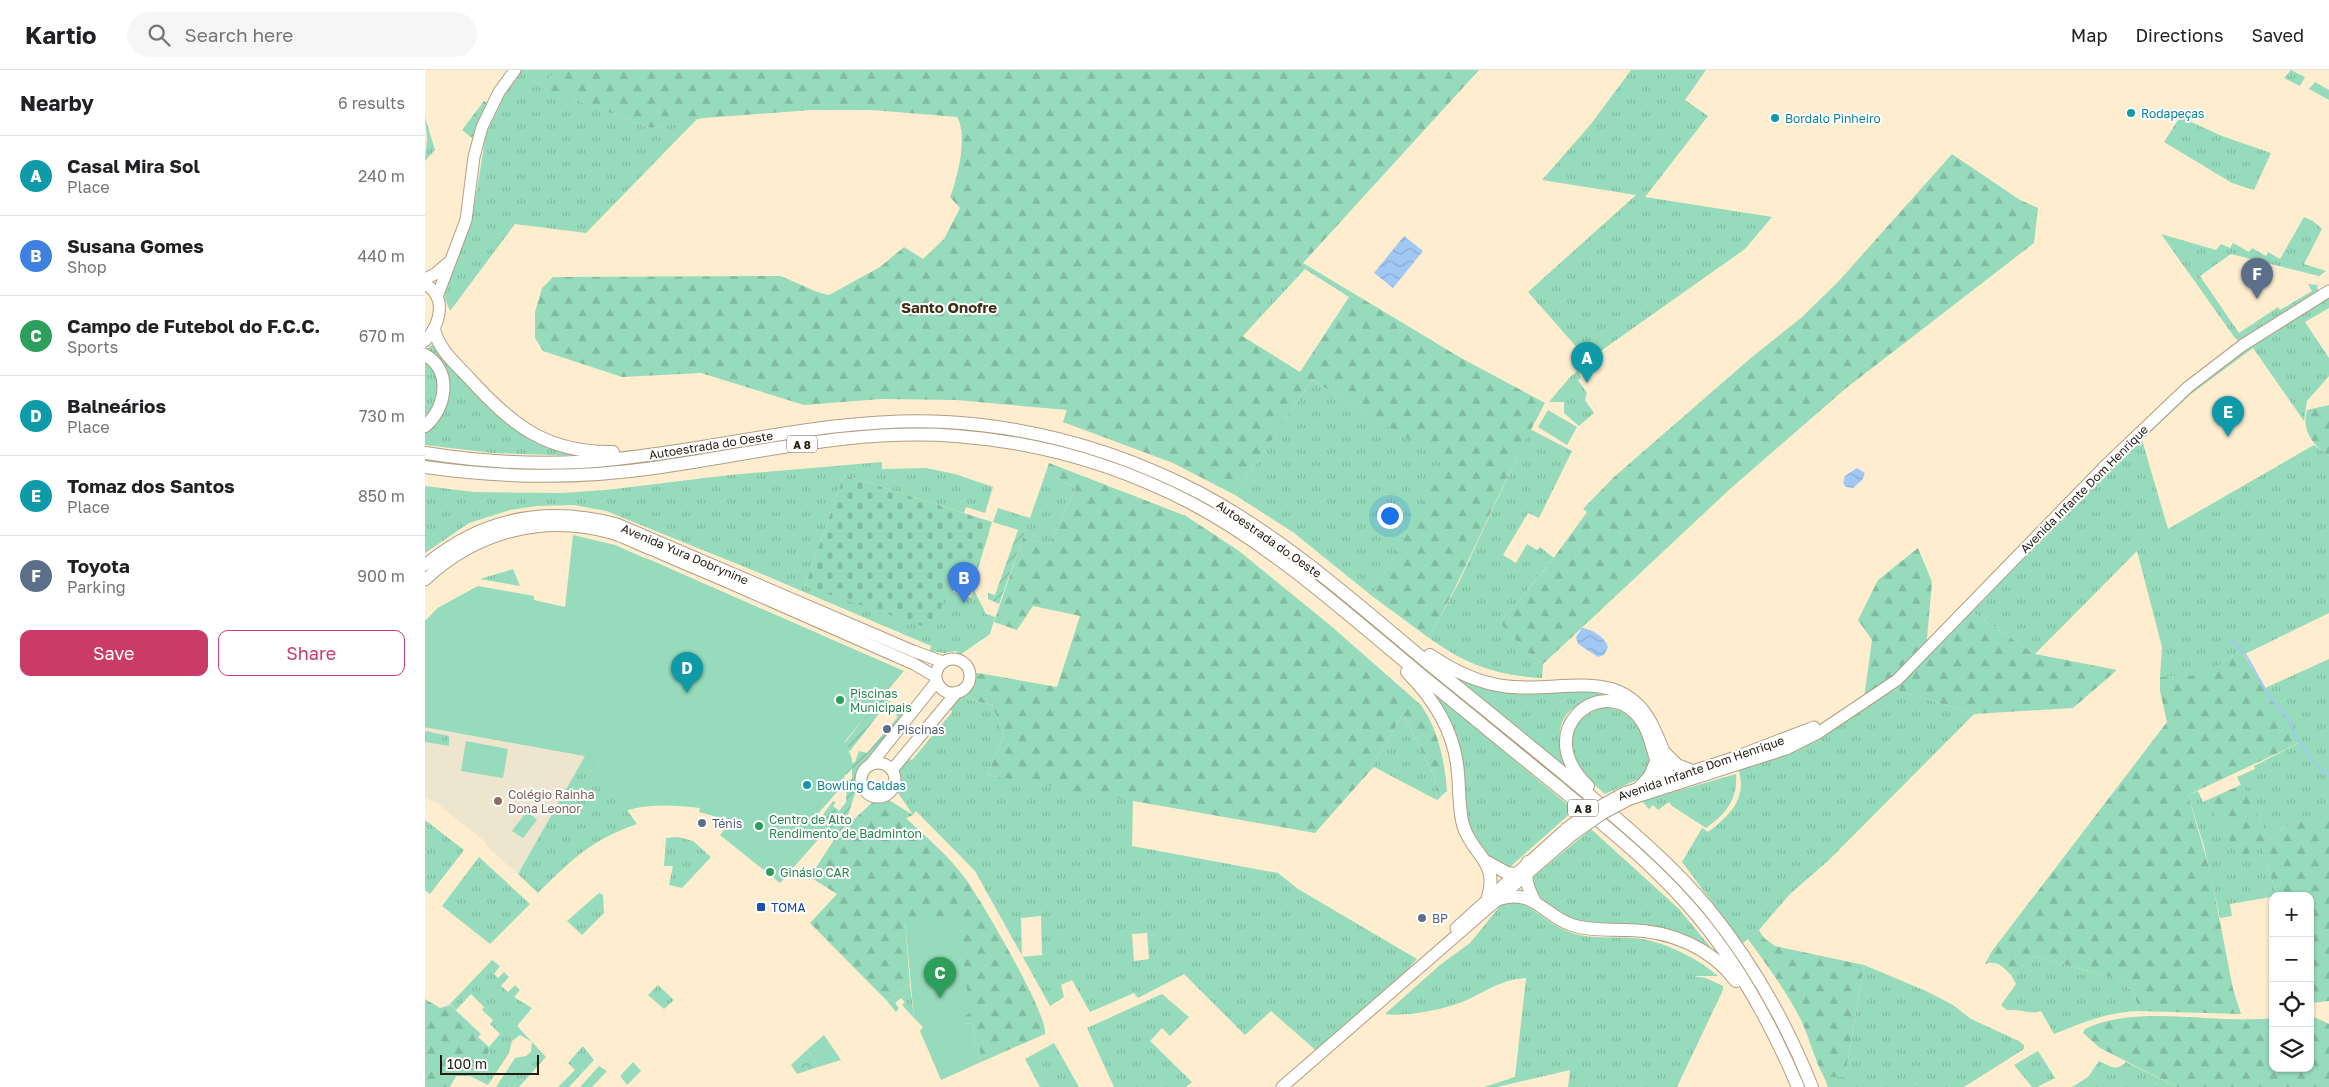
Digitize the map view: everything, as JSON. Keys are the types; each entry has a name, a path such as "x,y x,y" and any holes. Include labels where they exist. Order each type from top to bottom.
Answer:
{"highway":[{"path":"434,329 442,348 495,406 518,426 546,441 576,450 599,452 688,444 710,446"},
{"path":"425,355 436,364 441,372 443,386 441,404 438,411 425,426"},
{"name":"Autoestrada do Oeste","path":"425,453 499,462 554,463 614,459 830,427 915,421 999,427 1069,442 1149,469 1223,506 1293,554 1370,614 1643,841 1695,893 1740,950 1781,1019 1812,1087"},
{"name":"Autoestrada do Oeste","path":"425,467 487,474 571,475 645,469 815,442 871,436 954,436 1011,442 1065,454 1114,469 1190,503 1266,550 1596,818 1650,865 1689,906 1723,949 1753,995 1780,1045 1798,1087"},
{"path":"1342,611 1355,627 1423,688 1438,710 1454,749 1461,814 1466,833 1487,862 1492,876 1494,898 1515,896 1534,900 1570,924 1590,929 1656,932 1679,938 1703,950 1731,974 1767,1031 1780,1045"},
{"path":"1370,614 1445,666 1480,681 1526,688 1588,685 1620,691 1629,696 1644,710 1661,756 1690,770"},
{"path":"1643,841 1625,820 1585,783 1571,765 1565,747 1568,727 1581,711 1596,703 1614,702 1623,705 1643,722 1668,769 1667,782"},
{"path":"1639,788 1653,772 1661,756"},
{"path":"1487,862 1502,870 1519,874 1534,900"},
{"path":"1519,874 1528,862"}],"main road":[{"path":"425,341 434,329 439,313 437,297 466,220 474,157 480,132 499,92 515,70"},
{"path":"425,279 435,274 449,262"},
{"path":"425,284 437,297"},
{"name":"Avenida Infante Dom Henrique","path":"1627,796 1639,788 1786,749 1818,733 1897,680 2104,467 2188,387 2243,345 2329,291"},
{"name":"Avenida Yura Dobrynine","path":"425,565 461,539 508,520 555,515 593,518 617,524 913,651 943,662"},
{"name":"Avenida Yura Dobrynine","path":"425,580 445,562 464,549 510,530 557,525 591,528 618,536 708,574 914,664 937,679"},
{"path":"871,764 883,764 892,770 895,781 891,791 881,798 872,797 863,790 860,780 863,770 871,764 937,679 938,669 943,662 950,659 959,660 969,670 969,682 964,689 957,692 947,692 937,679"},
{"path":"892,770 957,692"},
{"name":"Avenida Infante Dom Henrique","path":"1282,1087 1422,963 1457,937 1519,874 1569,832 1586,814 1627,796 1667,782 1690,770 1797,735 1857,708"},
{"name":"Avenida Infante Dom Henrique","path":"1528,862 1569,832"}],"shaded area":[{"name":"Colégio Rainha Dona Leonor","path":"425,727 586,756 518,874 488,848 484,841 434,801 432,802 425,797"}],"green space":[{"path":"518,70 558,70 539,86 651,128 697,119 586,233 515,224 450,311 445,299 445,286 471,225 486,134 504,96 517,77"},
{"path":"558,70 1479,70 1303,263 1461,358 1545,403 1429,638 1372,596 1445,461 1312,380 1235,495 1173,463 1063,422 1067,410 956,400 881,399 804,405 701,373 622,377 543,351 535,338 535,312 542,288 553,277 781,276 817,292 829,295 880,267 904,247 923,259 944,239 960,208 950,197 959,168 962,134 957,117 872,110 811,110 704,118 651,128 538,86","holes":["1300,266 1349,297 1300,372 1239,334"]},
{"path":"1631,70 1706,70 1685,100 1708,116 1645,197 1772,217 1745,249 1588,360 1528,292 1636,195 1542,180 1591,124"},
{"path":"2291,70 2305,77 2300,86 2284,78"},
{"path":"2315,82 2329,90 2329,100 2309,89"},
{"path":"484,101 487,103 472,138 462,130"},
{"path":"425,117 435,150 425,161 427,138"},
{"path":"2180,117 2222,136 2271,153 2254,190 2232,183 2164,142"},
{"path":"1952,154 2020,200 2038,208 2034,243 1845,389 1730,489 1543,664 1526,651 1500,623 1550,563 1587,512 1583,509 1614,477 1752,357 1801,318 1838,282"},
{"path":"2304,217 2313,221 2322,229 2304,264 2326,271 2319,276 2231,254 2200,276 2239,333 2278,307 2280,310 2312,291 2308,284 2318,285 2317,288 2322,295 2329,291 2329,308 2305,322 2329,358 2329,376 2307,401 2304,421 2253,348 2191,394 2142,440 2168,529 2314,445 2329,456 2329,613 2245,654 2241,650 2217,667 2199,676 2160,677 2162,647 2137,551 2035,654 1967,609 2104,467 2243,345 2235,338 2161,234 2216,250 2221,244 2230,248 2233,243 2249,252 2252,248 2266,256 2268,252 2280,259"},
{"path":"1301,264 1305,269 1241,338 1237,336"},
{"path":"433,344 476,393 581,456 493,453 425,445 425,433 435,425 442,415 447,403 448,392 442,369 436,358 427,349"},
{"path":"425,360 436,373 437,388 433,404 425,419"},
{"path":"1578,371 1581,378 1578,380 1587,393 1585,400 1594,413 1579,426 1564,413 1564,402 1549,402 1571,376"},
{"path":"1312,380 1446,461 1372,596 1294,533 1235,495"},
{"path":"2329,405 2329,456 2313,442 2307,431 2306,418 2307,410"},
{"path":"1548,410 1577,427 1567,445 1538,427"},
{"path":"1530,429 1572,451 1539,518 1528,513 1503,555 1516,563 1527,544 1537,550 1540,547 1554,558 1500,623 1526,651 1543,664 1542,678 1525,677 1482,667 1456,655 1429,638 1459,582"},
{"path":"882,462 882,469 926,468 955,474 993,487 985,513 966,507 964,513 844,475 805,586 949,582 953,583 953,592 971,598 974,590 986,614 995,617 990,634 957,657 957,651 944,653 930,651 931,646 762,574 606,511 574,505 537,506 510,510 469,523 425,553 425,486 474,492 561,493 606,490 730,475"},
{"path":"1049,463 1186,516 1239,551 1331,626 1421,705 1432,725 1440,746 1447,791 1437,800 1435,778 1403,714 1369,772 1315,833 987,775 1004,735 992,705 971,700 957,692 967,686 970,674 978,673 1057,687 1080,616 1033,606 1017,630 994,622 1023,537 1049,545 1076,488 1046,472"},
{"path":"1046,472 1076,488 1049,545 1023,537 1025,532 993,522 998,508 1030,518"},
{"path":"844,475 992,522 970,595 958,590 959,585 949,583 934,630 805,586"},
{"path":"1018,530 1025,532 999,604 988,599 988,593 995,595"},
{"path":"573,535 615,545 904,671 845,741 852,759 838,791 815,817 835,833 822,835 780,883 720,835 729,824 721,818 699,812 700,808 690,807 654,806 627,810 586,756 425,727 425,621 438,608 478,586 534,596 534,600 565,607"},
{"path":"1918,548 1932,582 1926,650 1967,609 2035,654 2117,670 2073,708 1974,714 1887,687 1864,698 1872,640 1858,620 1878,580"},
{"path":"646,558 821,635 737,737 673,805 648,805 627,810 637,824 594,844 572,860 538,893 518,874 585,756 425,727 425,621 438,608 478,586 449,619 636,606"},
{"path":"513,569 520,586 480,579"},
{"path":"2241,650 2270,698 2287,717 2299,743 2188,795 2210,871 2233,989 2241,1014 2138,1011 2135,995 2122,980 2034,956 2011,975 1996,963 1985,964 1992,951 2167,722 2160,691 2160,677 2199,675 2217,667"},
{"path":"2329,659 2329,814 2327,813 2283,828 2269,841 2243,785 2241,785 2237,777 2255,769 2254,766 2299,743 2287,717 2270,698 2265,688"},
{"path":"1454,675 1583,689 1621,696 1582,704 1566,715 1560,732 1560,742 1567,769"},
{"path":"1887,687 1974,714 1829,860 1790,894 1759,930 1743,943 1682,862 1702,828 1708,832 1731,811 1736,803 1741,786 1737,765 1764,757"},
{"path":"1430,690 1574,810 1510,867 1505,867 1493,860 1473,836 1466,818 1461,758"},
{"path":"957,692 971,700 992,705 1004,735 987,775 1133,800 1132,846 1278,873 1298,889 1417,959 1383,997 1320,1054 1271,1011 1245,1035 1184,974 1138,998 1134,993 1090,1012 1072,980 1061,985 1064,997 1050,1006 1023,957 1042,955 1041,916 1021,918 1022,956 975,871 916,811 913,815 894,787 895,776 892,770 904,757 912,760 952,712 948,704","holes":["1147,933 1149,959 1134,961 1132,934"]},
{"path":"882,696 895,706 885,706 850,751 843,745"},
{"path":"895,706 916,706 863,770 844,827 837,835 819,820 833,801 836,802 833,806 839,811 846,802 847,780 852,779 852,768 846,775 843,772 852,759 852,763 855,762 859,751 867,753 897,718"},
{"path":"1604,707 1624,713 1637,726 1642,734 1652,763 1643,777 1605,794 1589,780 1579,767 1572,753 1571,744 1576,728 1581,721 1595,710"},
{"path":"1403,714 1435,778 1437,800 1374,767 1369,772"},
{"path":"425,731 449,736 449,746 425,742"},
{"path":"466,741 508,749 503,778 461,771"},
{"path":"1736,774 1733,798 1725,811 1706,828 1672,806 1669,802 1658,810 1653,805 1649,809 1642,801"},
{"path":"2243,784 2269,841 2283,828 2328,812 2329,1001 2314,1003 2314,892 2276,892 2262,847 2239,858 2207,800"},
{"path":"2198,791 2203,802 2207,800 2239,857 2262,846 2276,892 2269,892 2269,897 2230,904 2232,916 2220,918 2204,846 2188,795"},
{"path":"884,797 913,815 906,818 945,854 965,878 998,931 1025,982 1043,1023 1045,1034 981,1062 979,1047 975,1047 973,1023 963,1024 963,1016 905,921 910,985 887,1001 810,923 837,894 810,877 837,835 877,798"},
{"path":"527,811 537,820 523,838 512,831"},
{"path":"425,820 464,850 430,894 425,890"},
{"path":"1591,829 1679,909 1716,954 1699,943 1580,923 1565,916 1543,900 1537,893 1532,878"},
{"path":"678,837 693,841 711,857 682,888 669,885 673,866 664,866 666,838"},
{"path":"479,857 530,904 490,944 442,906"},
{"path":"599,893 603,895 604,913 582,935 567,921"},
{"path":"1516,902 1530,908 1562,929 1578,935 1633,938 1662,944 1692,958 1718,976 1693,976 1706,978 1723,986 1723,990 1677,1087 1568,1087 1570,1070 1497,1087 1484,1087 1515,1077 1526,978 1503,983 1460,1003 1439,1009 1416,1013 1385,1014 1440,965 1470,943 1501,905"},
{"path":"958,917 970,1013 963,1017 963,1024 973,1023 975,1046 979,1047 981,1062 941,1080 920,1031 923,1027 914,1018 905,921"},
{"path":"1759,930 1764,938 1775,946 1864,965 1845,1077 1824,1077 1795,1009 1776,978 1748,939"},
{"path":"2034,956 2122,980 2135,995 2138,1011 2105,1016 2054,1034 2041,1011 2007,1010 2001,1005 2016,984 2011,975"},
{"path":"492,960 500,966 494,974 498,978 504,972 509,977 501,986 508,992 515,985 520,990 514,997 532,1008 517,1026 532,1042 520,1035 512,1041 509,1053 488,1085 470,1076 456,1076 453,1068 489,1054 489,1047 500,1034 490,1024 493,1020 482,1010 484,1007 471,994 456,1010 450,1004"},
{"path":"1864,965 1926,991 1953,1005 1971,1019 2019,1041 2024,1045 2024,1049 1964,1087 1828,1087 1824,1077 1845,1077"},
{"path":"658,985 674,1000 664,1009 648,995"},
{"path":"910,985 914,1018 902,1005 905,1002 901,998 895,1003 899,1008 896,1012 887,1001"},
{"path":"1162,994 1189,1017 1170,1036 1162,1028 1150,1041 1192,1082 1186,1087 1114,1087 1087,1028"},
{"path":"425,999 440,1008 450,1005 481,1034 478,1037 489,1047 488,1054 483,1063 472,1067 454,1067 456,1076 450,1087 425,1087"},
{"path":"2177,1016 2269,1018 2269,1072 2314,1072 2314,1017 2329,1024 2329,1087 2177,1087 2100,1048 2083,1033 2085,1029 2106,1021 2129,1017"},
{"path":"824,1035 841,1060 818,1067 807,1050"},
{"path":"532,1042 546,1057 519,1087 496,1087 515,1058 526,1056 531,1052"},
{"path":"1054,1043 1079,1087 1040,1087 1025,1059"},
{"path":"583,1046 594,1060 569,1087 558,1087 575,1070 568,1063"},
{"path":"807,1050 818,1067 797,1074 791,1065"},
{"path":"2038,1051 2055,1078 2037,1087 2032,1087 2014,1065"},
{"path":"2099,1061 2116,1067 2126,1062 2177,1087 2072,1087 2088,1077"},
{"path":"633,1062 641,1071 627,1085 620,1076"},
{"path":"599,1066 607,1071 592,1087 580,1087"}],"water":[{"path":"1404,236 1423,251 1393,288 1374,273"},
{"path":"1857,468 1865,473 1862,480 1853,488 1846,487 1843,483 1845,476"},
{"path":"1582,628 1594,632 1604,640 1608,647 1604,655 1598,657 1578,644 1576,637"}],"waterway":[{"path":"2233,641 2247,657 2270,698 2287,717 2296,738 2314,762"},
{"path":"2316,765 2329,776"}],"place":[{"name":"Rodapeças","path":"2131,113"},
{"name":"Bordalo Pinheiro","path":"1775,118"},
{"name":"Toyota","path":"2257,299"},
{"name":"Casal Mira Sol","path":"1587,383"},
{"name":"Tomaz dos Santos","path":"2228,437"},
{"name":"Susana Gomes","path":"964,603"},
{"name":"Balneários","path":"687,693"},
{"name":"Piscinas Municipais","path":"840,700"},
{"name":"Piscinas","path":"887,729"},
{"name":"Bowling Caldas","path":"807,785"},
{"name":"Colégio Rainha Dona Leonor","path":"498,801"},
{"name":"Ténis","path":"702,823"},
{"name":"Centro de Alto Rendimento de Badminton","path":"759,826"},
{"name":"Ginásio CAR","path":"770,872"},
{"name":"TOMA","path":"761,907"},
{"name":"BP","path":"1422,918"},
{"name":"Campo de Futebol do F.C.C.","path":"940,998"}],"district":[{"name":"Santo Onofre","path":"949,307"}]}
